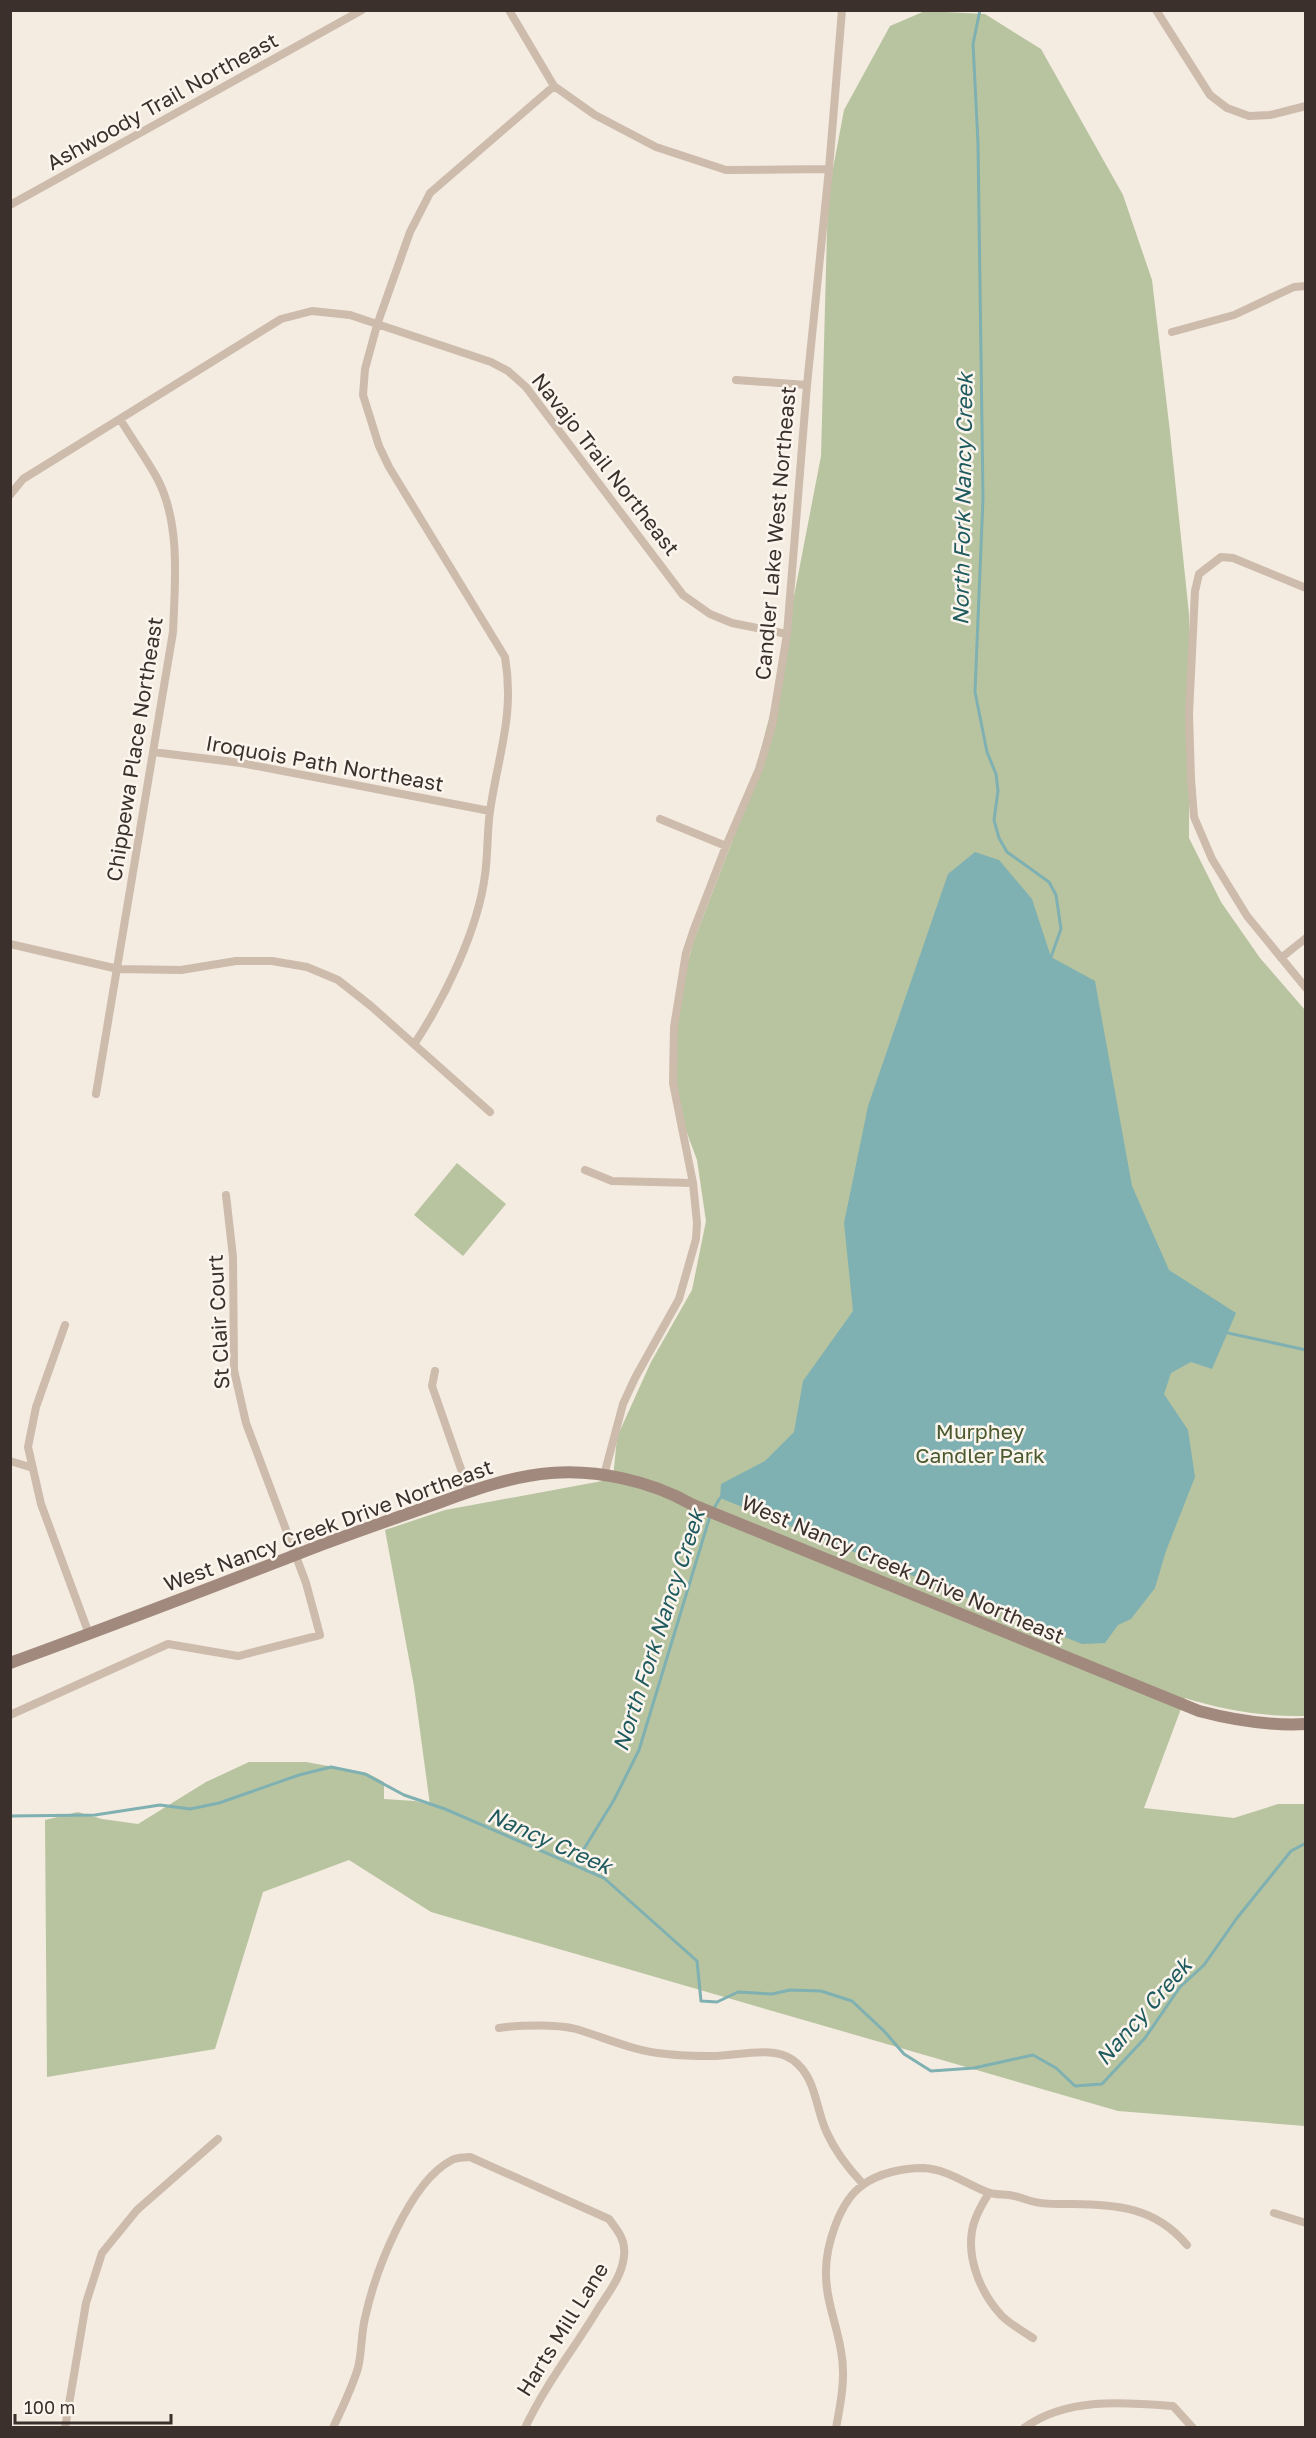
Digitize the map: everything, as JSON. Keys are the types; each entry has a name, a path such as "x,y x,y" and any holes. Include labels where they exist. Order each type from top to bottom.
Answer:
{"street":[{"name":"Ashwoody Trail Northeast","path":"10,205 362,10"},
{"path":"509,10 554,86 595,115 646,142 726,170 829,169"},
{"name":"Candler Lake West Northeast","path":"604,1475 623,1404 679,1299 688,1273 697,1223 693,1183 673,1083 674,1027 686,953 726,846 759,769 772,726 787,634 807,385 829,169 842,10"},
{"path":"1156,10 1210,95 1227,108 1249,116 1270,115 1305,106"},
{"path":"415,1043 439,1007 474,921 485,876 490,811 508,712 508,678 505,657 389,467 379,446 363,395 365,369 377,326 410,232 429,193 554,86"},
{"path":"1172,332 1234,315 1294,287 1305,286"},
{"name":"Navajo Trail Northeast","path":"10,495 23,478 281,319 312,311 350,315 377,326 491,362 508,370 526,387 683,595 710,614 732,622 787,634"},
{"path":"736,380 807,385"},
{"name":"Chippewa Place Northeast","path":"96,1094 173,632 172,531 166,502 158,479 120,419"},
{"path":"1305,588 1233,558 1221,557 1199,574 1195,591 1189,714 1194,817 1212,859 1247,916 1305,988"},
{"name":"Iroquois Path Northeast","path":"153,752 241,763 490,811"},
{"path":"660,819 726,846"},
{"path":"1281,958 1305,938"},
{"path":"10,944 118,969 181,970 236,961 272,961 307,966 338,980 415,1043 490,1112"},
{"path":"585,1170 612,1181 693,1183"},
{"name":"St Clair Court","path":"10,1715 168,1644 238,1656 320,1635 296,1555 246,1423 234,1370 233,1257 226,1195"},
{"path":"65,1325 36,1407 28,1447 40,1504 89,1634"},
{"path":"435,1371 432,1386 469,1492"},
{"path":"10,1461 33,1468"},
{"name":"West Nancy Creek Drive Northeast","path":"10,1663 469,1492 534,1475 581,1473 604,1475 656,1488 1198,1711 1237,1719 1289,1725 1305,1724"},
{"path":"499,2028 514,2026 573,2028 618,2043 665,2054 713,2056 770,2052 791,2058 806,2072 826,2132 839,2158 863,2184"},
{"path":"65,2427 86,2303 102,2253 136,2211 218,2139"},
{"name":"Harts Mill Lane","path":"333,2427 358,2367 368,2304 397,2229 423,2184 440,2168 455,2159 470,2157 609,2219 622,2235 625,2253 622,2271 540,2397 525,2427"},
{"path":"836,2427 843,2378 842,2352 827,2292 827,2257 832,2233 845,2206 863,2184 882,2175 925,2168 958,2177 989,2193 1012,2195 1039,2203 1104,2205 1146,2213 1167,2226 1187,2245"},
{"path":"989,2193 980,2207 972,2231 974,2268 1001,2316 1033,2338"},
{"path":"1274,2213 1305,2223"},
{"path":"1024,2427 1041,2415 1096,2403 1173,2406 1193,2427"}],"green space":[{"name":"Murphey Candler Park","path":"925,11 985,14 1041,49 1123,195 1152,280 1189,614 1189,838 1221,902 1260,958 1305,1010 1305,1716 1245,1712 1185,1698 1144,1808 1234,1818 1278,1804 1305,1804 1305,2126 1118,2111 431,1912 349,1860 263,1892 215,2049 47,2077 45,1820 78,1812 102,1819 138,1824 206,1782 249,1762 306,1762 367,1773 384,1782 384,1799 415,1801 430,1805 414,1686 385,1530 445,1510 613,1479 617,1437 651,1362 692,1290 706,1221 697,1160 673,1095 678,997 694,940 747,803 775,695 821,456 828,195 844,110 890,26"},
{"path":"457,1163 506,1204 463,1256 414,1215"}],"water":[{"path":"975,852 999,860 1032,899 1051,957 1095,981 1132,1186 1169,1270 1236,1313 1212,1369 1191,1362 1171,1373 1164,1394 1188,1430 1195,1477 1166,1551 1155,1588 1131,1619 1118,1625 1105,1643 1082,1644 720,1498 721,1484 765,1461 794,1432 803,1381 853,1311 844,1223 868,1106 948,874"}],"waterway":[{"name":"North Fork Nancy Creek","path":"980,10 973,44 978,143 983,498 975,692 987,752 996,774 998,791 994,820 999,838 1007,852 1049,882 1056,895 1061,929 1051,957"},
{"path":"1228,1333 1306,1350"},
{"name":"North Fork Nancy Creek","path":"713,1510 720,1498"},
{"name":"North Fork Nancy Creek","path":"574,1865 614,1800 639,1750 710,1516"},
{"name":"Nancy Creek","path":"10,1816 95,1815 160,1805 190,1809 219,1803 299,1775 331,1767 365,1774 404,1795 445,1809 604,1878 697,1961 701,2001 717,2002 738,1992 772,1994 790,1990 821,1991 852,2001 884,2031 904,2054 931,2071 974,2068 1033,2055 1056,2068 1075,2086 1102,2084 1145,2038 1180,1987 1204,1965 1237,1918 1291,1851 1306,1843"}]}
